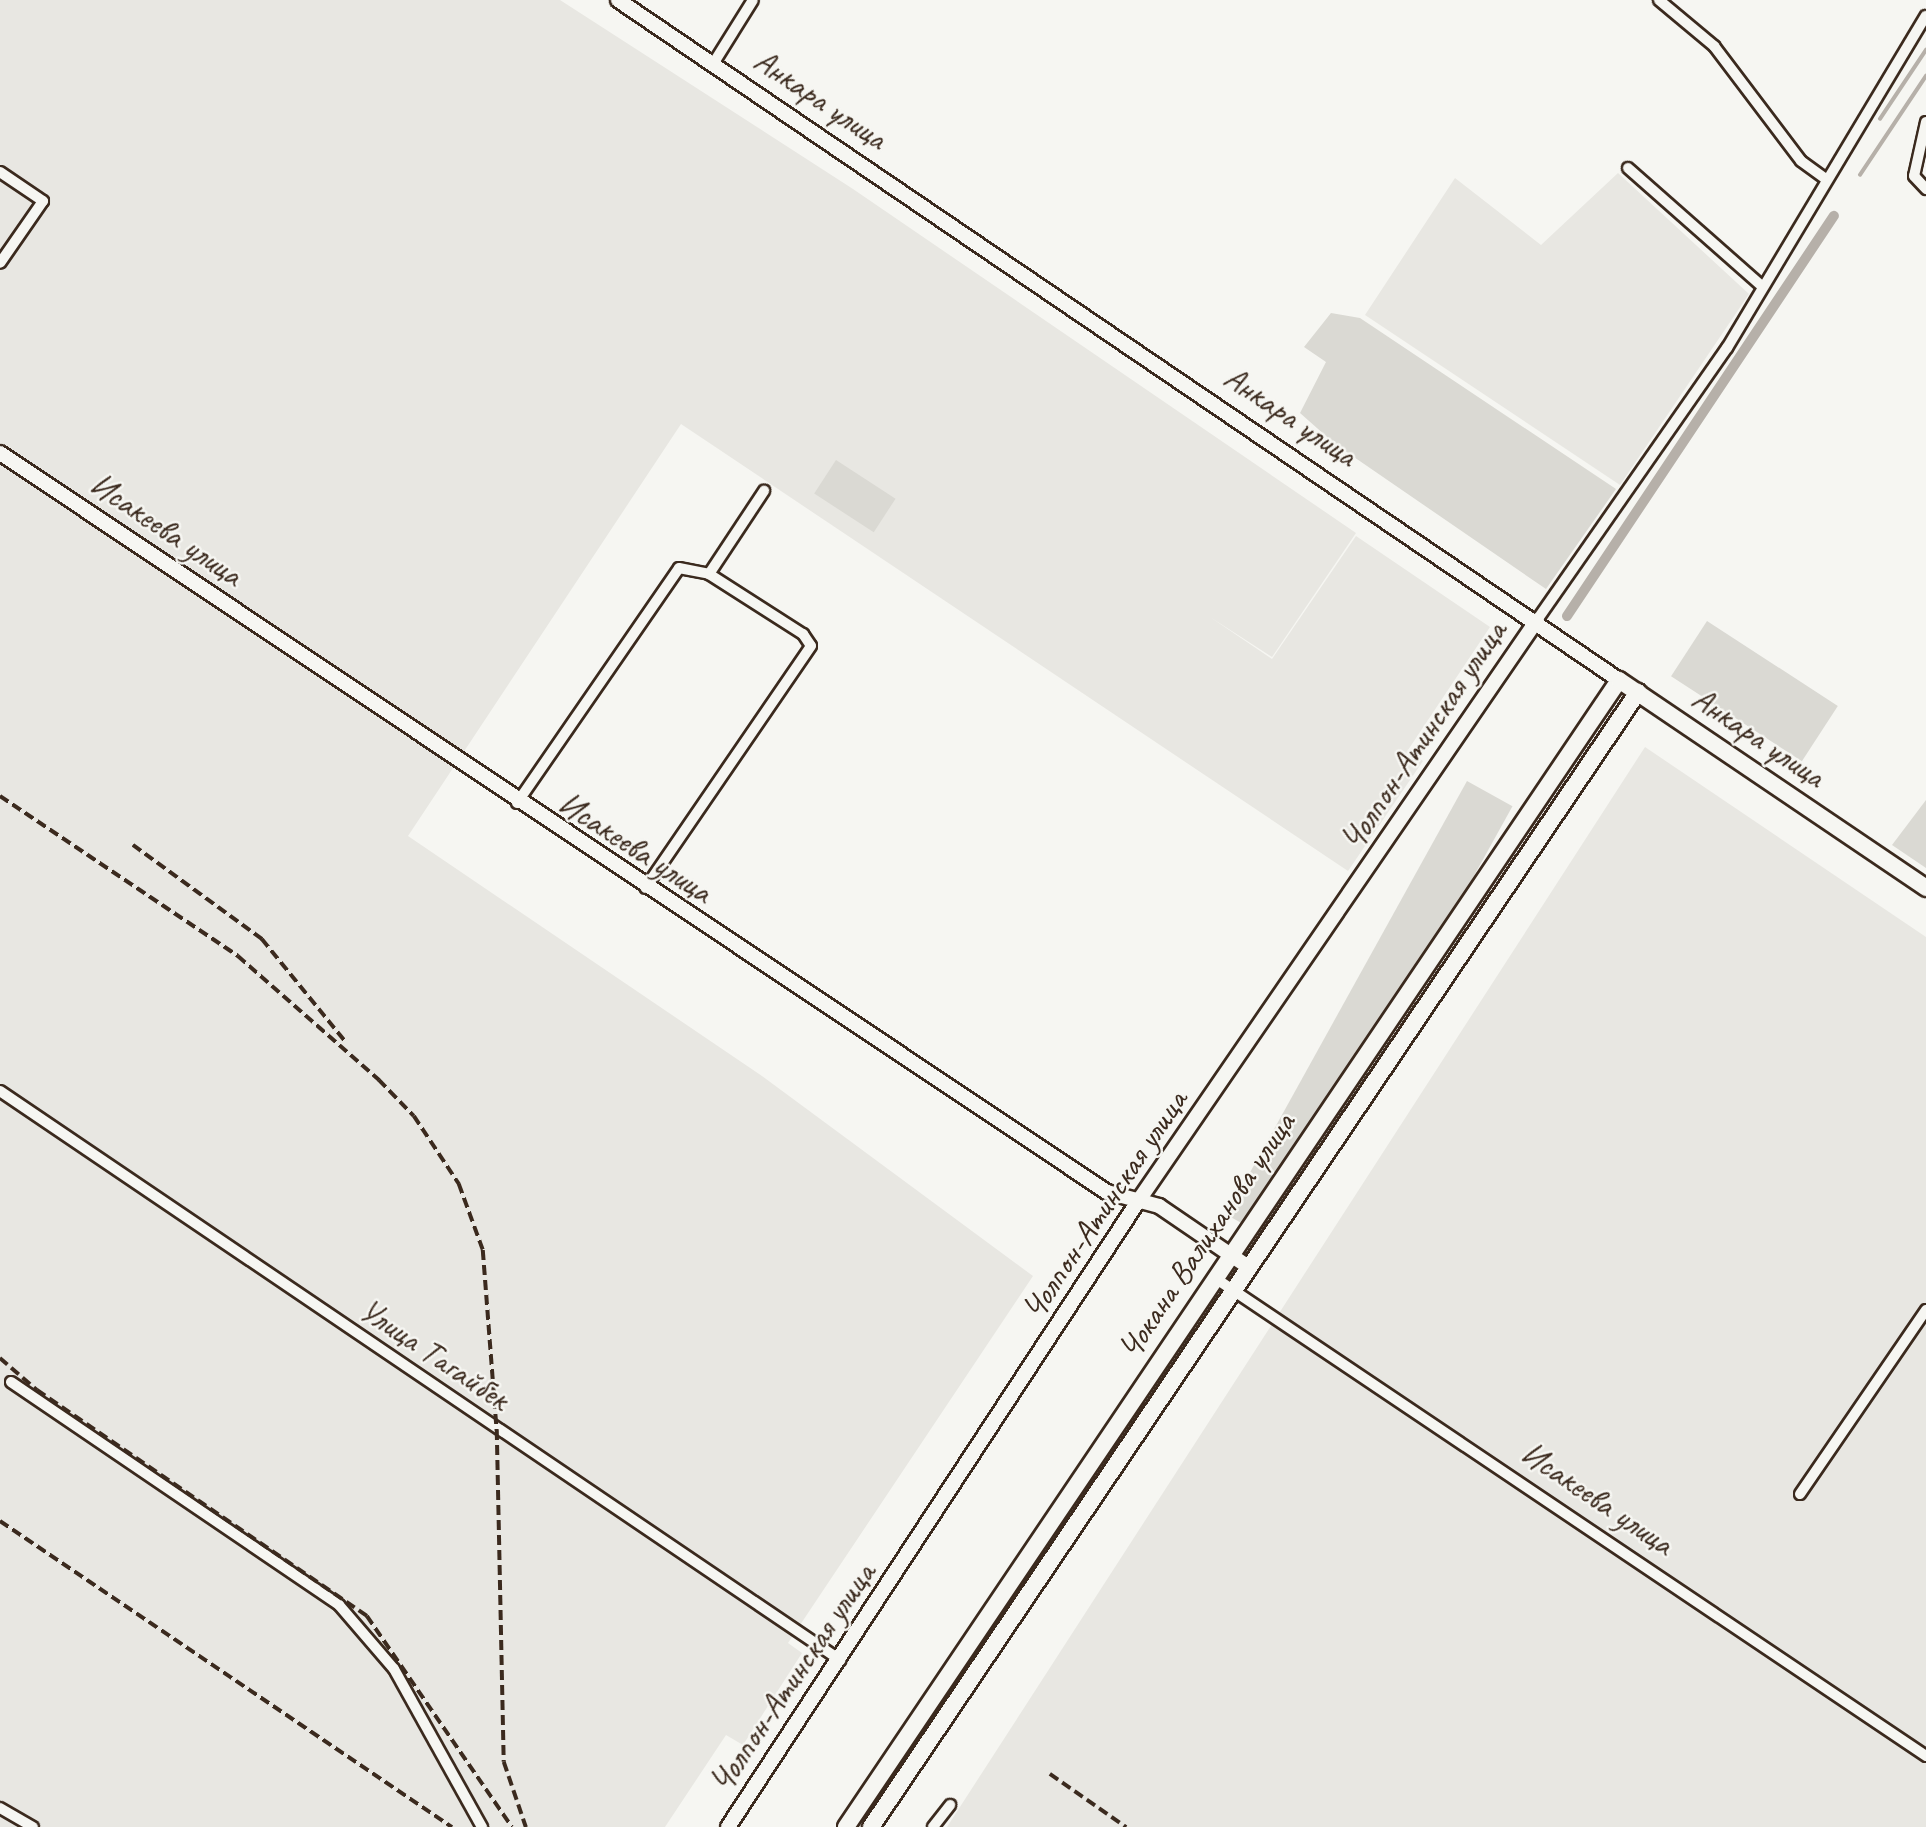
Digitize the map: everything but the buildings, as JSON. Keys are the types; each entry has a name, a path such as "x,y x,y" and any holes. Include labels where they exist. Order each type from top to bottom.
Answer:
{"main road":[{"name":"Анкара улица","path":"1619,680 1926,888"},
{"name":"Чокана Валиханова улица","path":"846,1827 1619,680"},
{"name":"Чокана Валиханова улица","path":"871,1827 1638,692"},
{"path":"1397,1008 1414,1020"},
{"path":"1040,1539 1059,1552"}],"street":[{"name":"Анкара улица","path":"618,0 1537,620 1619,680"},
{"path":"713,64 753,0"},
{"path":"1659,0 1714,46 1801,161 1824,178"},
{"path":"1537,620 1727,348 1824,178 1926,16"},
{"path":"1926,122 1914,176 1926,189"},
{"path":"1628,168 1762,286"},
{"path":"0,172 43,201 0,263"},
{"name":"Исакеева улица","path":"0,453 517,804 1107,1192 1166,1210 1250,1268"},
{"path":"709,574 764,491"},
{"path":"517,804 679,568 709,574 811,646 645,888"},
{"name":"Чолпон-Атинская улица","path":"728,1827 840,1660 1139,1200 1537,620"},
{"name":"Улица Тагайбек","path":"0,1091 840,1660"},
{"name":"Исакеева улица","path":"1215,1278 1926,1756"},
{"path":"1800,1494 1926,1310"},
{"path":"11,1382 339,1605 394,1669 482,1827"},
{"path":"933,1827 950,1805"},
{"path":"0,1808 33,1827"}],"shaded area":[{"path":"0,0 560,0 853,189 1356,533 1272,657 1210,617 1272,659 1356,536 1490,627 1408,750 1423,761 1348,871 681,424 408,836 762,1076 1033,1276 788,1643 802,1653 743,1745 726,1735 665,1827 0,1827"},
{"path":"1618,173 1749,294 1620,485 1365,315 1455,178 1541,245"},
{"path":"1331,313 1360,318 1616,489 1546,589 1335,444 1300,413 1326,362 1304,347"},
{"path":"836,460 896,499 874,532 814,494"},
{"path":"1707,621 1838,706 1802,761 1671,676"},
{"path":"1645,747 1926,937 1926,1827 947,1827"},
{"path":"1467,781 1512,806 1272,1240 1227,1215"},
{"path":"1926,800 1926,868 1892,845"}],"waterway":[{"path":"1880,119 1926,50"},
{"path":"1860,175 1926,76"},
{"path":"1567,616 1834,216"}],"railway":[{"path":"0,796 238,956 379,1080 414,1116 459,1184 483,1250 497,1430 504,1762 526,1827"},
{"path":"133,845 262,939 345,1041"},
{"path":"0,1358 37,1390 367,1616 512,1827"},
{"path":"0,1521 452,1827"},
{"path":"1050,1774 1126,1827"}]}
